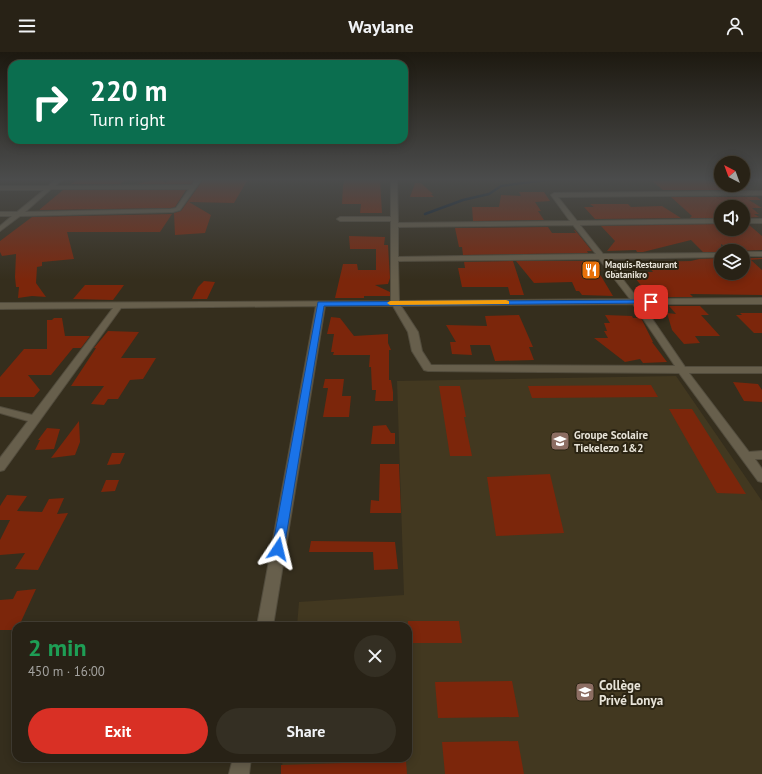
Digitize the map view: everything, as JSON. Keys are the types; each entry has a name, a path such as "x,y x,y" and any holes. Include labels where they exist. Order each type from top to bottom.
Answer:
{"street":[{"path":"0,214 85,213"},
{"path":"395,213 395,303 413,332 417,351 428,368 683,371 762,370"},
{"path":"568,213 636,302 683,371 762,478"},
{"path":"0,229 18,214"},
{"path":"340,219 395,222 714,221"},
{"path":"750,221 762,221"},
{"path":"750,254 762,254"},
{"path":"395,259 714,255"},
{"path":"0,306 762,301"},
{"path":"266,622 320,304"},
{"path":"0,467 119,305"},
{"path":"0,410 35,419"},
{"path":"746,456 762,455"},
{"path":"239,774 241,762"}],"shaded area":[{"path":"676,376 762,501 762,774 281,774 282,762 412,762 412,622 297,622 299,602 404,595 397,381"}],"building":[{"path":"174,213 207,213 211,215 205,233 175,235"},
{"path":"472,213 539,213 544,220 473,221"},
{"path":"589,213 673,213 681,218 595,219"},
{"path":"688,213 714,213 714,218 690,218 692,216"},
{"path":"750,213 757,213 759,214 754,214 759,217 750,218"},
{"path":"172,214 160,232 67,232 74,259 42,262 42,266 37,267 36,283 46,297 32,296 18,298 19,287 16,287 15,277 16,254 2,256 0,252 0,241 32,217"},
{"path":"714,224 714,236 750,236 750,226 762,236 762,250 750,250 750,244 714,244 714,252 703,252 691,240 643,252 637,252 636,250 607,251 615,241 601,226"},
{"path":"548,227 552,233 576,233 575,230 592,251 587,251 588,253 463,255 462,247 459,247 455,228"},
{"path":"349,236 385,237 384,245 388,245 390,278 388,284 375,285 390,292 390,296 335,298 343,264 357,264 358,270 376,270 376,249 350,249"},
{"path":"714,258 714,280 750,280 750,258 762,258 751,260 762,270 762,295 690,294 693,297 662,297 658,292 646,292 633,275 643,275 640,272 653,272 645,262 691,261"},
{"path":"513,261 524,295 510,295 508,287 462,287 458,268 465,268 464,262"},
{"path":"516,261 594,261 601,271 598,271 613,296 582,295 579,291 576,291 572,282 534,283"},
{"path":"204,281 215,282 207,299 192,299 198,287"},
{"path":"85,285 124,285 113,300 73,299"},
{"path":"669,306 700,306 709,315 701,315 720,336 695,336 700,343 684,344 672,330 667,313 676,314"},
{"path":"740,313 762,313 762,333 754,333 736,315 742,315"},
{"path":"519,315 533,347 529,347 534,360 495,361 490,345 470,345 472,355 452,354 450,342 456,342 446,325 487,326 485,316"},
{"path":"605,315 632,316 633,318 641,318 652,342 667,362 643,363 640,359 625,362 594,338 608,338 604,331 607,331 604,323 610,323"},
{"path":"331,317 340,318 354,336 388,334 388,343 391,350 389,350 389,380 391,380 393,401 375,401 376,390 372,390 371,367 369,367 370,355 333,355 334,352 331,352 334,334 327,334"},
{"path":"54,318 62,318 65,336 90,336 81,348 73,348 51,375 28,375 40,390 34,397 0,397 0,377 24,349 47,349 47,320 52,320"},
{"path":"108,331 139,332 121,358 156,358 143,379 130,380 118,399 108,399 104,405 91,404 104,386 71,386 96,348 94,348"},
{"path":"325,379 344,379 342,396 351,396 349,417 323,417 328,388 323,388"},
{"path":"733,382 758,384 762,390 762,402 744,401"},
{"path":"651,385 658,397 532,398 528,386"},
{"path":"439,386 460,386 466,417 464,417 472,456 450,456"},
{"path":"669,409 692,409 746,494 717,493"},
{"path":"79,421 80,442 75,455 51,458"},
{"path":"386,425 391,433 395,433 395,444 371,444 373,426"},
{"path":"47,428 60,429 54,449 35,450 40,440 38,440"},
{"path":"112,453 125,453 120,464 107,465"},
{"path":"380,464 399,464 401,513 370,513 371,500 379,501"},
{"path":"550,474 564,533 496,536 487,477"},
{"path":"106,480 119,480 115,491 101,492"},
{"path":"7,495 27,496 17,511 42,512 49,499 64,498 57,514 68,513 38,570 15,569 25,553 0,555 0,540 10,520 0,520 0,506"},
{"path":"311,541 395,542 398,569 374,570 373,552 309,552"},
{"path":"36,589 21,622 12,622 12,630 0,630 0,600 13,599 17,591"},
{"path":"459,621 462,643 412,643 412,622 408,622"},
{"path":"512,681 519,717 438,718 435,682"},
{"path":"518,741 524,774 445,774 442,742"},
{"path":"406,762 407,774 281,774 281,765"}],"slow traffic":[{"path":"390,303 506,303"}],"place":[{"name":"Maquis-Restaurant Gbatanikro","path":"591,270"},
{"name":"Groupe Scolaire Tiekelezo 1&2","path":"560,441"},
{"name":"Collège Privé Lonya","path":"585,692"}],"route":[{"path":"278,549 320,304 651,302"}]}
